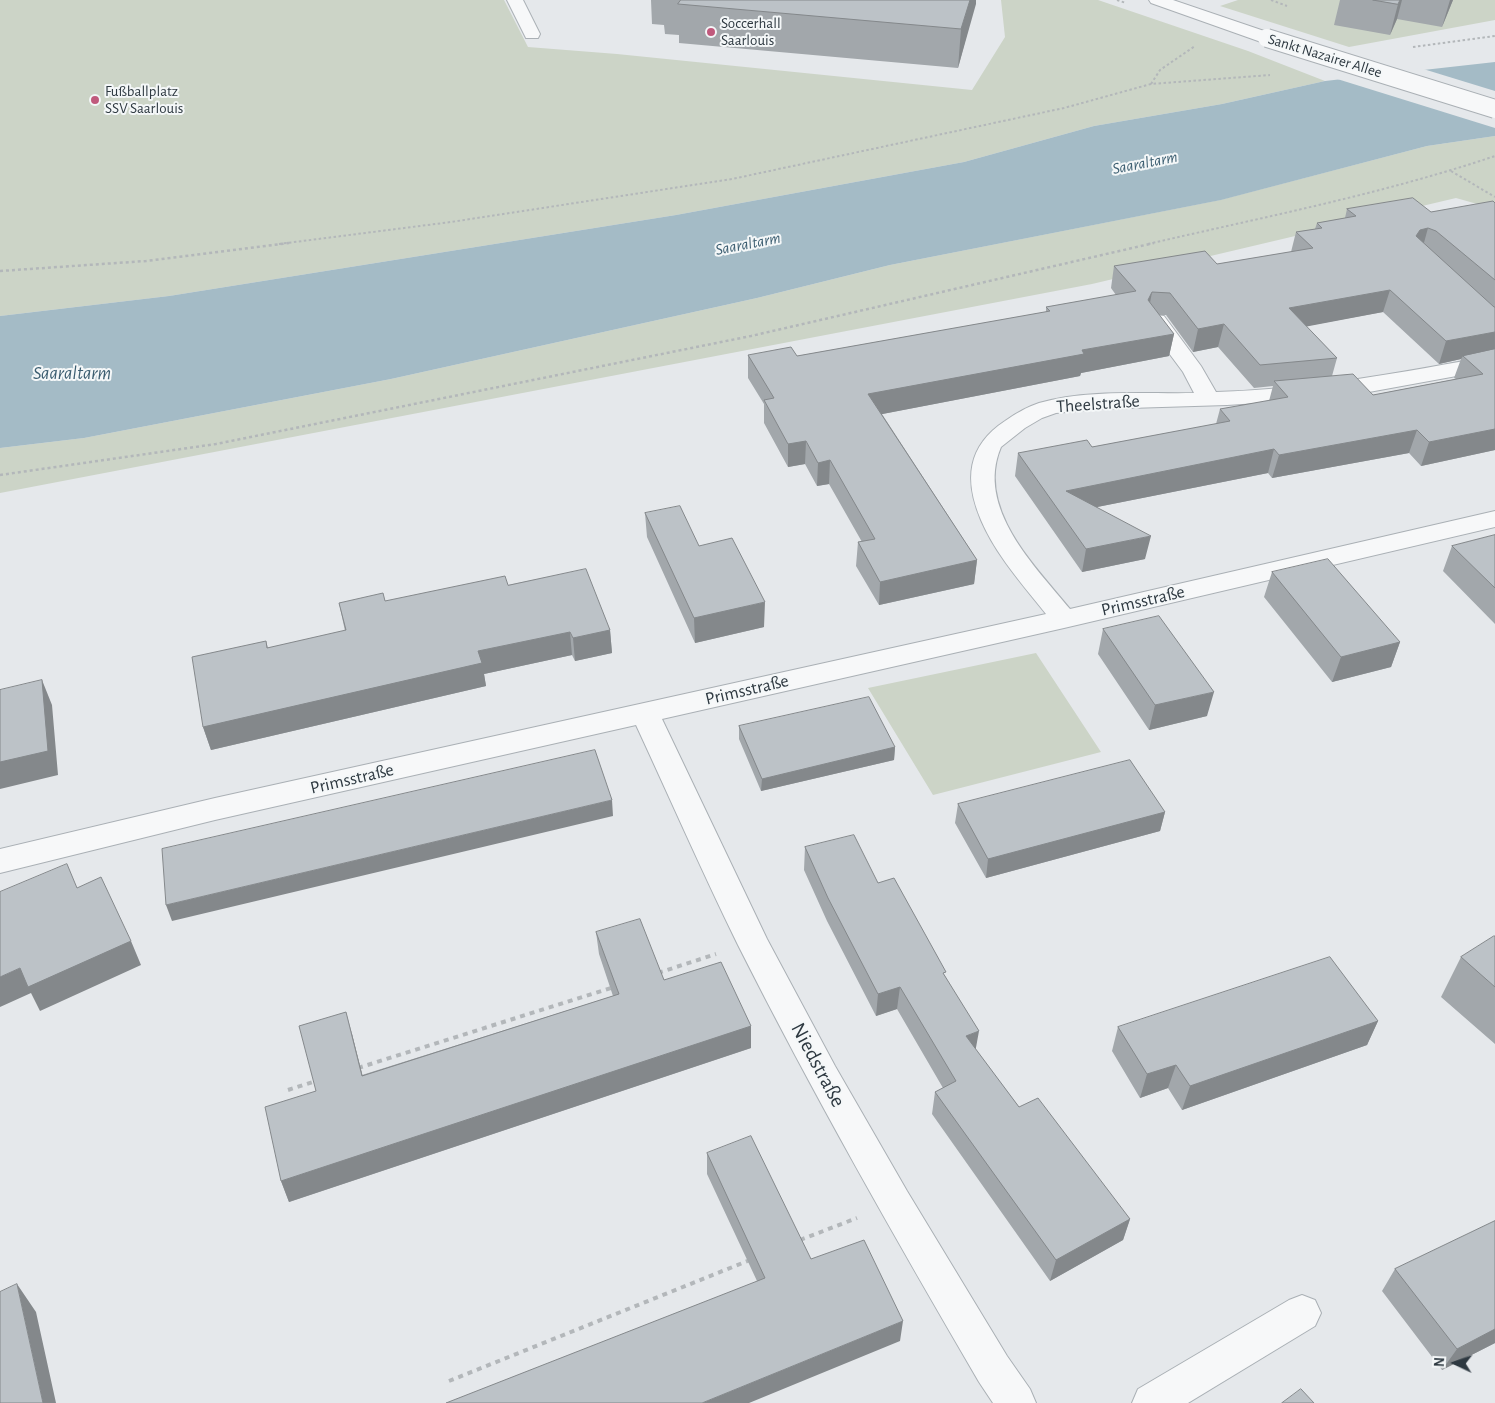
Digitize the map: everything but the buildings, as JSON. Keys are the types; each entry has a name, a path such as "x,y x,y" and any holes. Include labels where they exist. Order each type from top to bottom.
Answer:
{"street":[{"path":"515,0 532,34"},
{"name":"Sankt Nazairer Allee","path":"1157,0 1267,38 1495,109"},
{"path":"1187,11 1211,2"},
{"path":"1156,321 1193,371 1210,399"},
{"name":"Theelstraße","path":"1064,619 997,532 988,510 981,483 985,458 992,442 1021,420 1044,409 1083,402 1306,395 1368,386 1495,362"},
{"name":"Primsstraße","path":"0,861 215,809 1064,619 1495,519"},
{"name":"Niedstraße","path":"645,713 753,943 823,1076 894,1203 1016,1403"},
{"path":"1152,1403 1302,1312"}],"path":[{"path":"1151,84 1160,70 1209,37 1231,26"},
{"path":"1411,48 1495,36"},
{"path":"0,271 146,261 451,222 634,196 732,179 1044,112 1151,84 1278,75"},
{"path":"0,474 45,470 216,444 751,336 1351,197 1450,171 1495,156"},
{"path":"1450,171 1495,198"},
{"path":"648,976 753,943"},
{"path":"354,1069 620,985"},
{"path":"288,1090 326,1078"},
{"path":"792,1244 894,1203"},
{"path":"449,1381 755,1258"}],"shaded area":[{"path":"0,0 504,0 528,47 617,54 972,90 1005,37 1001,0 1098,0 1248,51 1325,81 1222,104 1094,126 964,162 676,215 169,296 0,316"},
{"path":"1238,0 1495,0 1495,20 1349,47 1220,6"},
{"path":"1495,136 1495,209 1456,198 1092,284 0,493 0,448 84,438 391,379 757,298 890,265 1220,200 1427,146"},
{"path":"1036,653 1101,752 933,795 868,688"}],"water":[{"name":"Saaraltarm","path":"1495,62 1495,136 1427,146 1221,200 890,265 757,298 391,379 84,438 0,448 0,316 169,296 676,215 964,162 1094,126 1222,104 1325,81"}],"pier":[{"path":"1420,68 1495,91 1495,128 1334,78"}],"place":[{"name":"Soccerhall Saarlouis","path":"711,32"},
{"name":"Fußballplatz SSV Saarlouis","path":"95,100"}]}
